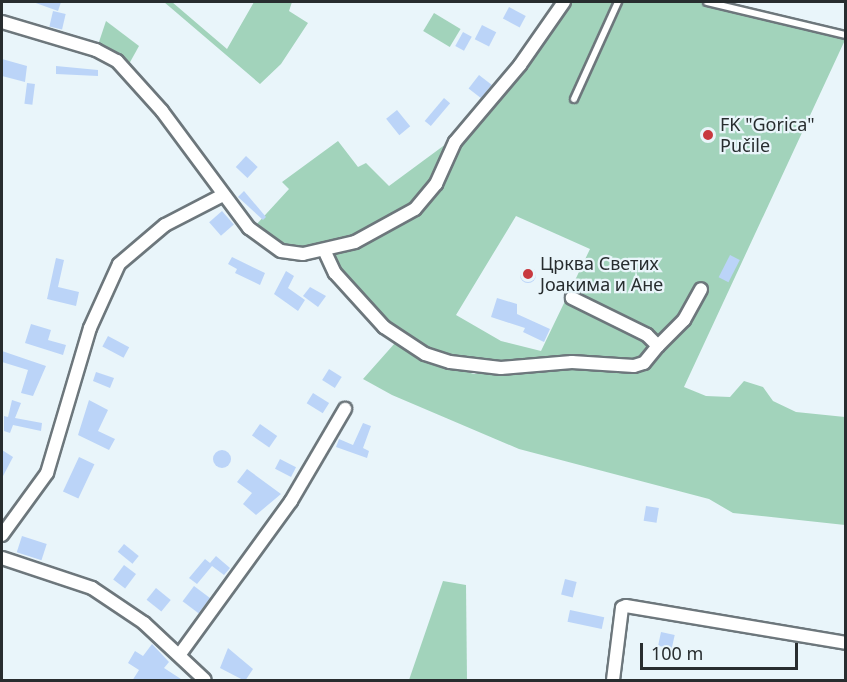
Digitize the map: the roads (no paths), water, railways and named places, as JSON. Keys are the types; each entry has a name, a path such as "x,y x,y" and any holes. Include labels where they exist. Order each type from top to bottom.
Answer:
{"street":[{"path":"2,22 96,50 117,61 162,111 223,195 264,241 281,251 325,252 382,229 414,208 436,184 455,142 520,65 564,2"},
{"path":"2,535 47,473 90,328 119,264 165,225 223,195"},
{"path":"325,252 335,273 384,327 425,354 450,362 501,368 572,362 634,366 644,363 684,320 701,289"},
{"path":"572,298 647,335 658,346"},
{"path":"180,654 291,501 345,410"},
{"path":"2,558 92,588 180,654 206,681"},
{"path":"613,681 622,609 626,606 846,643"}],"lane":[{"path":"574,99 618,2"},
{"path":"707,2 846,35"}],"place":[{"name":"FK \"Gorica\" Pučile","path":"708,135"},
{"name":"Црква Светих Јоакима и Ане","path":"528,274"}]}
